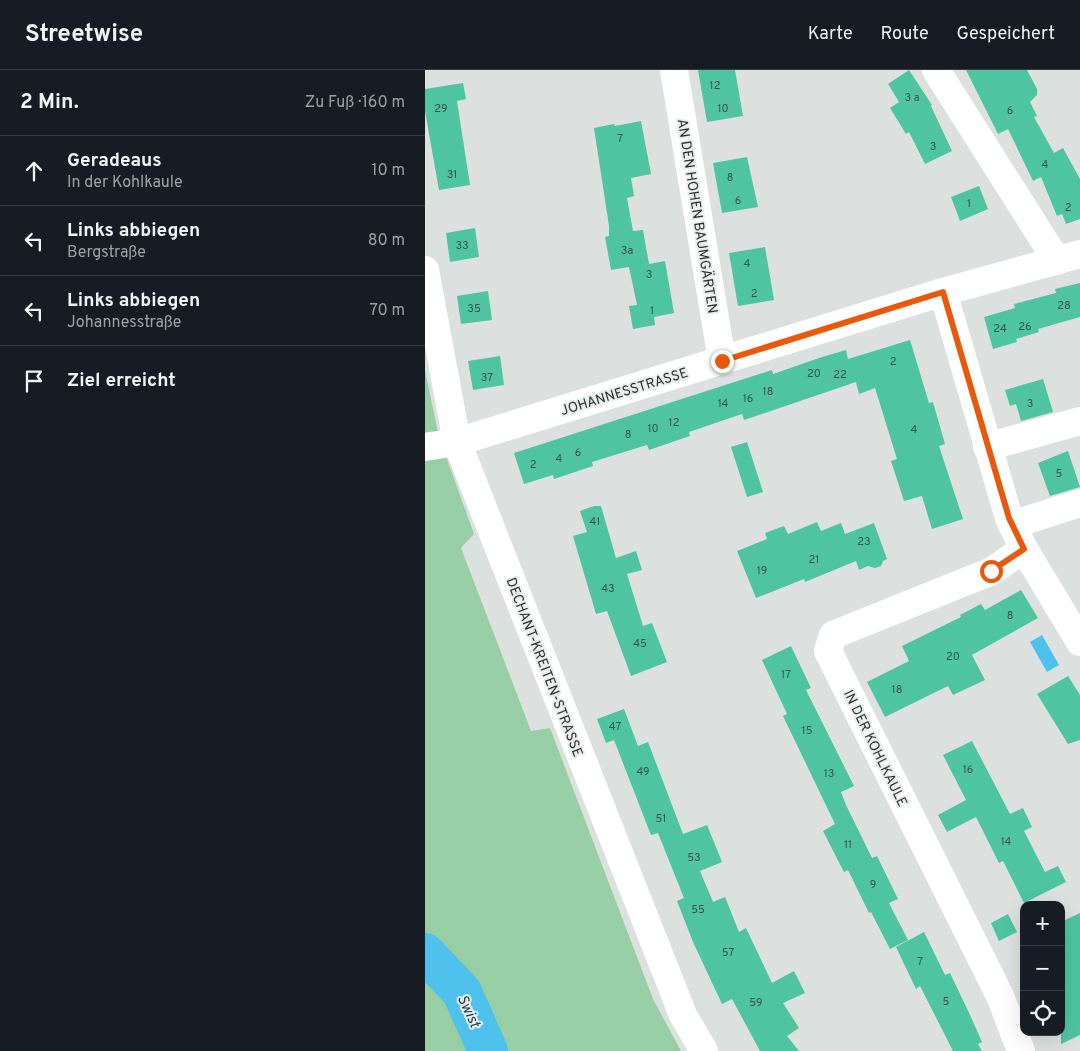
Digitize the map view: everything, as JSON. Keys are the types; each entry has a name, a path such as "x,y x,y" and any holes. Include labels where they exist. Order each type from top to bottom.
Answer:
{"street":[{"name":"AN DEN HOHEN BAUMGÄRTEN","path":"674,70 722,361"},
{"path":"935,70 1069,258"},
{"name":"JOHANNESSTRASSE","path":"425,447 457,442 943,292 1069,258"},
{"name":"DECHANT-KREITEN-STRASSE","path":"425,270 457,442 683,1015 704,1051"},
{"path":"943,292 987,447 1012,525 1024,549 1080,642"},
{"path":"987,447 1080,421"},
{"path":"1012,525 1080,503"},
{"name":"IN DER KOHLKAULE","path":"1021,1051 1001,998 828,651 833,635 991,571 1024,549"}],"green space":[{"path":"425,370 439,437 474,534 461,548 531,731 550,728 653,999 681,1051 425,1051"}],"water":[{"path":"1042,635 1059,665 1047,672 1030,642"}],"building":[{"path":"698,70 735,70 743,116 707,122"},
{"path":"909,70 932,105 952,151 925,164 909,132 906,134 890,108 899,102 888,84"},
{"path":"966,70 1027,70 1037,89 1037,95 1030,102 1037,116 1034,117 1054,153 1063,148 1080,179 1080,219 1066,224 1062,214 1057,216 1041,177 1033,181 1008,129 998,134"},
{"path":"463,83 466,99 457,101 470,185 439,190 425,111 425,89"},
{"path":"641,121 651,174 631,178 634,196 627,198 633,231 643,230 649,264 665,261 674,313 654,317 655,325 633,329 629,306 637,305 629,267 611,270 605,237 609,236 609,226 594,128"},
{"path":"747,157 758,207 722,213 713,163"},
{"path":"979,186 988,209 960,221 951,197"},
{"path":"475,228 479,257 450,262 446,233"},
{"path":"765,247 774,300 738,306 729,253"},
{"path":"1080,283 1080,317 1038,329 1039,332 1016,339 1017,342 993,349 984,317 1015,308 1014,304 1056,293 1055,289"},
{"path":"488,291 492,320 461,324 457,296"},
{"path":"910,340 929,403 933,402 945,444 939,446 963,519 932,529 922,496 904,501 891,461 897,459 875,388 859,394 856,382 744,420 742,414 689,432 690,436 649,450 647,445 592,462 593,466 554,479 553,475 524,484 514,453 772,370 773,374 846,350 848,359"},
{"path":"500,356 504,385 473,390 468,361"},
{"path":"1043,379 1053,412 1021,421 1016,404 1010,406 1005,390"},
{"path":"747,442 763,492 747,497 731,447"},
{"path":"1068,451 1080,487 1050,496 1038,463"},
{"path":"594,506 601,506 616,558 636,551 642,570 627,574 643,626 652,623 667,662 631,676 607,611 596,614 573,536 587,532 580,511"},
{"path":"817,522 821,531 841,523 845,534 874,523 887,559 883,561 881,566 875,568 868,566 859,570 856,561 805,582 804,579 756,598 737,551 767,539 765,533 784,526 788,534"},
{"path":"1021,590 1038,618 972,655 985,680 953,695 948,686 885,717 867,682 909,661 902,646 961,617 960,615 981,604 985,610"},
{"path":"791,646 811,688 806,690 854,786 841,792 846,805 872,858 877,856 898,899 889,903 908,940 890,949 871,912 869,913 848,870 844,872 823,831 835,824 783,716 787,714 762,660"},
{"path":"1068,676 1080,695 1080,740 1068,744 1037,694"},
{"path":"624,709 638,746 648,742 683,834 707,825 722,862 700,871 713,902 725,897 739,932 746,928 772,983 794,971 805,993 783,1003 799,1028 787,1036 799,1051 760,1051 732,999 722,1004 693,942 677,901 684,898 658,833 651,835 614,740 606,743 597,719"},
{"path":"972,741 1010,814 1023,808 1032,827 1024,831 1045,872 1058,866 1066,882 1028,901 1023,901 1003,861 999,863 976,817 947,832 938,815 966,800 943,755"},
{"path":"1080,913 1080,1035 1061,1044 1061,1036 1065,1036 1065,920"},
{"path":"1008,914 1017,932 999,941 991,923"},
{"path":"924,932 945,975 950,973 982,1042 978,1044 982,1051 953,1051 920,986 916,989 896,947"}],"waterway":[{"name":"Swist","path":"425,953 462,992 488,1051"}],"route":[{"path":"722,361 943,292 1009,518 1024,549 991,571"}]}
